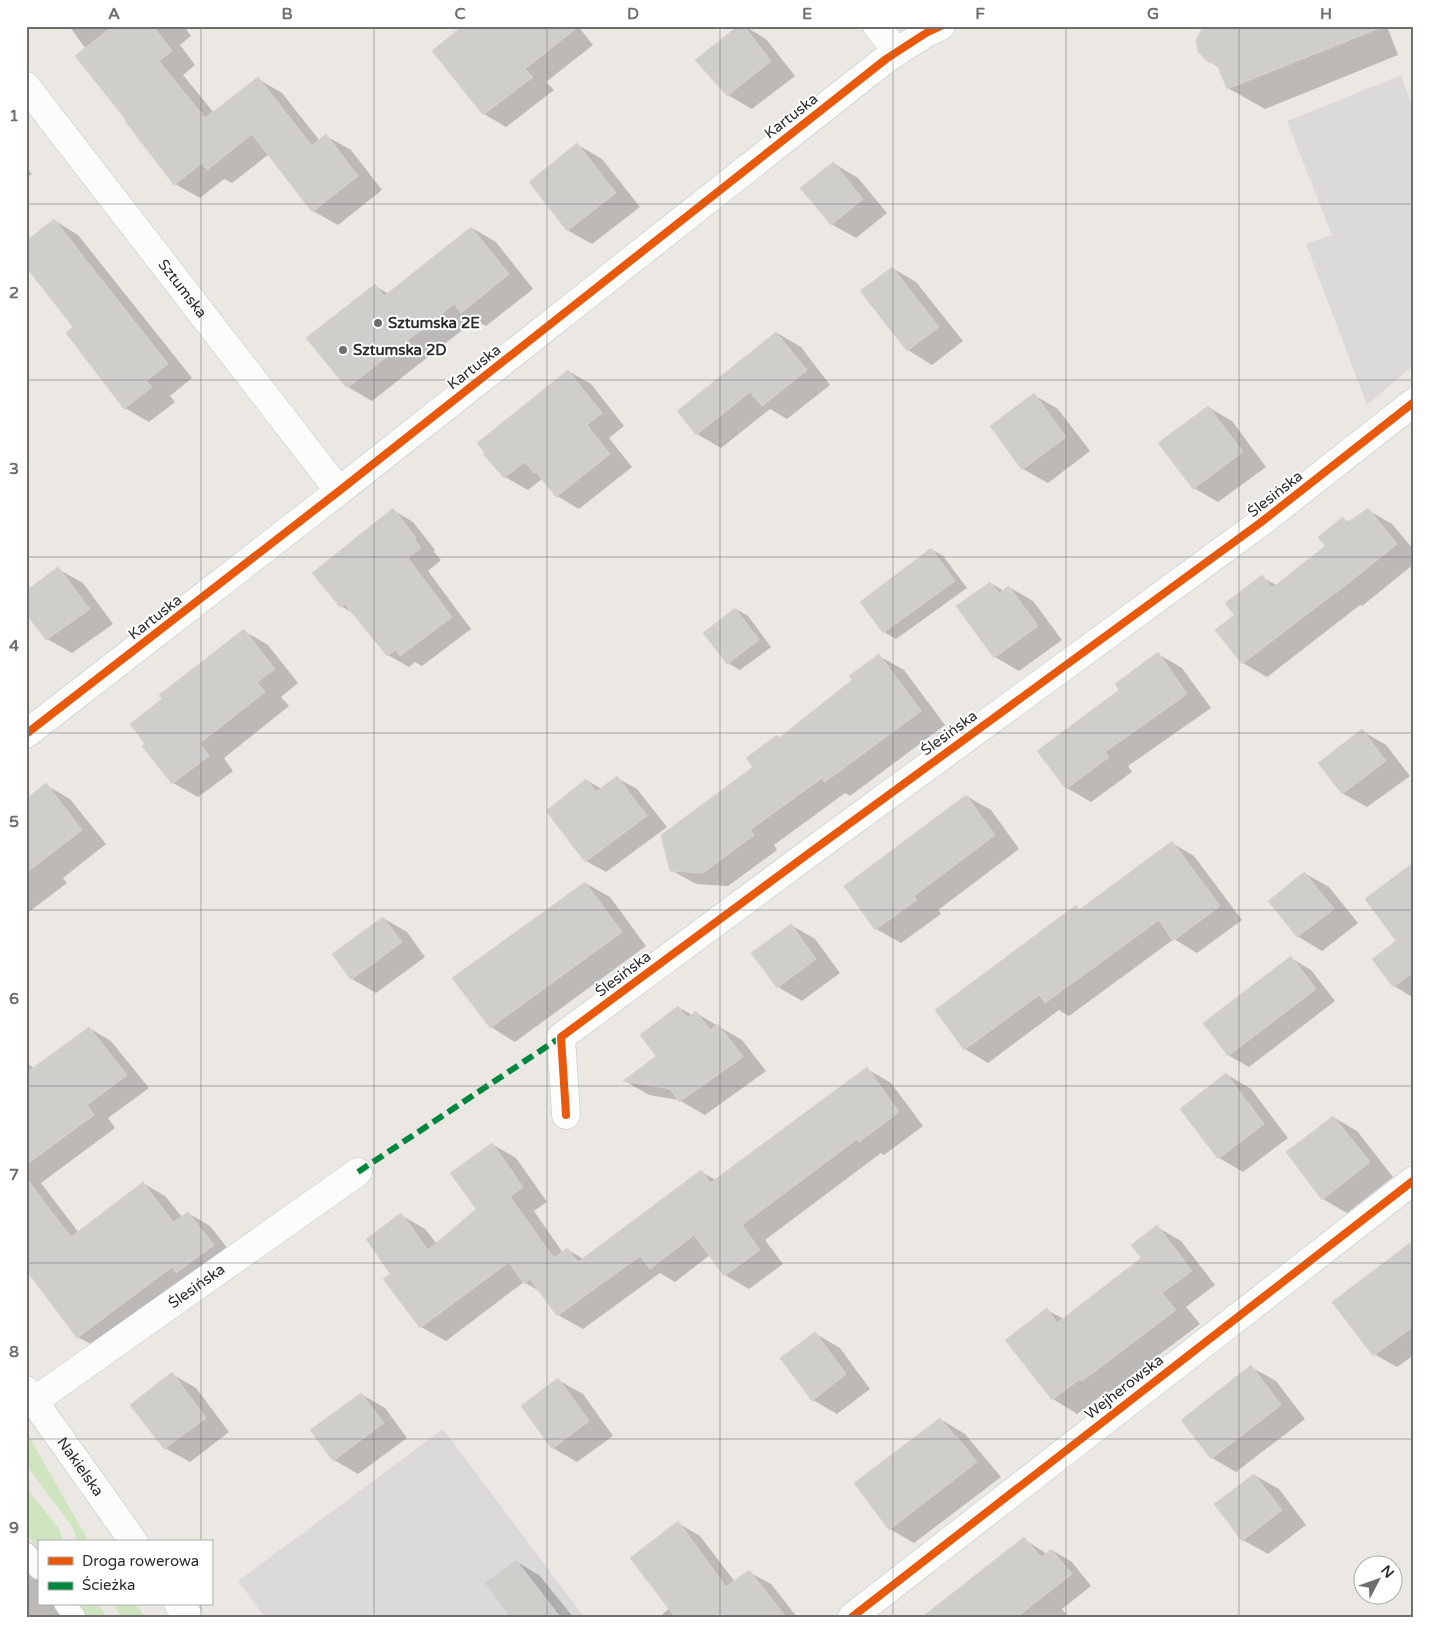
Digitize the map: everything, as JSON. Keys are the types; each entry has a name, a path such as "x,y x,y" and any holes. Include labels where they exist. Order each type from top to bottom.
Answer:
{"street":[{"path":"877,26 897,52"},
{"name":"Kartuska","path":"26,734 339,491 886,59 926,33 941,26"},
{"name":"Sztumska","path":"26,86 339,491"},
{"name":"Ślesińska","path":"566,1115 561,1037 1260,523 1414,402"},
{"name":"Ślesińska","path":"30,1396 358,1172"},
{"name":"Wejherowska","path":"852,1617 1302,1265 1414,1180"},
{"name":"Nakielska","path":"30,1396 133,1540"},
{"path":"180,1606 189,1617"}],"lane":[{"path":"26,1553 38,1568"},
{"path":"67,1606 75,1617"}],"path":[{"path":"26,1486 32,1482"}],"shaded area":[{"path":"1401,75 1414,111 1414,365 1367,405 1306,244 1332,235 1287,121"},
{"path":"443,1429 584,1617 265,1617 238,1581"}],"green space":[{"path":"26,1431 88,1540 76,1540 72,1526 26,1465"},
{"path":"29,1491 60,1530 62,1540 38,1540 38,1549 26,1534 26,1493"},
{"path":"81,1606 99,1606 107,1617 89,1617"},
{"path":"114,1606 137,1606 145,1617 122,1617"}],"building":[{"path":"113,26 153,26 172,51 159,61 205,118 258,77 312,146 326,134 358,176 312,212 252,134 207,170 202,163 174,185 75,56"},
{"path":"462,26 579,26 525,69 533,77 483,115 432,51"},
{"path":"738,26 744,26 771,61 727,96 695,60"},
{"path":"1203,26 1379,26 1380,28 1227,89 1217,64 1208,62 1198,52 1196,40"},
{"path":"577,143 616,193 567,231 529,182"},
{"path":"833,162 863,199 831,225 800,188"},
{"path":"54,219 168,364 146,381 152,387 124,409 66,333 73,327 26,267 26,241"},
{"path":"471,227 509,274 461,313 454,304 347,388 306,338 375,284 384,296"},
{"path":"892,267 939,327 907,351 860,291"},
{"path":"776,332 807,370 762,406 750,392 696,435 677,411"},
{"path":"568,370 602,413 587,425 610,454 556,497 536,472 534,473 525,462 504,478 483,454 485,453 477,443"},
{"path":"1034,393 1066,437 1022,470 990,426"},
{"path":"1208,406 1243,452 1193,489 1158,443"},
{"path":"393,508 416,538 414,539 421,548 408,558 452,617 400,656 396,650 387,656 345,604 340,607 312,573"},
{"path":"1368,508 1397,544 1242,664 1215,630 1234,615 1225,603 1262,575 1272,588 1325,546 1318,537 1343,517 1347,523"},
{"path":"931,548 955,581 883,633 860,602"},
{"path":"58,567 90,609 46,640 26,614 26,591"},
{"path":"990,582 999,593 1009,586 1038,626 994,658 956,606"},
{"path":"735,608 759,640 727,664 703,633"},
{"path":"244,629 275,669 257,682 265,692 200,743 209,756 172,784 142,746 145,744 130,724 162,699 159,695"},
{"path":"1158,652 1187,694 1105,752 1109,757 1066,789 1037,751 1119,690 1115,684"},
{"path":"879,654 921,711 825,782 822,778 750,830 754,835 703,873 670,871 661,835 753,767 746,758 777,735 779,738 852,680 849,676"},
{"path":"1362,729 1386,761 1342,794 1318,763"},
{"path":"617,776 647,816 585,862 546,811 586,779 596,792"},
{"path":"46,783 82,830 26,873 26,799"},
{"path":"966,795 995,835 914,896 917,900 875,930 844,886"},
{"path":"1172,841 1220,906 1173,941 1159,920 1045,1003 1039,995 964,1050 935,1010 1076,905 1079,910"},
{"path":"1414,862 1414,972 1393,987 1372,959 1396,941 1365,899"},
{"path":"1304,872 1334,909 1297,937 1268,901"},
{"path":"585,882 622,932 490,1028 452,978"},
{"path":"383,917 402,942 351,980 332,954"},
{"path":"791,924 816,959 777,988 751,953"},
{"path":"1291,956 1316,989 1228,1056 1203,1023"},
{"path":"678,1006 687,1018 696,1011 710,1030 718,1024 743,1057 679,1102 670,1089 623,1081 656,1056 640,1035"},
{"path":"89,1027 127,1075 87,1105 94,1115 26,1165 26,1073"},
{"path":"867,1067 899,1112 859,1142 857,1139 742,1225 760,1250 724,1276 694,1235 650,1269 640,1256 557,1316 530,1279 524,1284 509,1262 420,1328 383,1279 390,1274 366,1239 401,1213 428,1250 476,1209 450,1173 492,1143 523,1187 510,1197 554,1258 567,1248 578,1262 701,1170 710,1183"},
{"path":"1226,1073 1264,1124 1218,1159 1180,1109"},
{"path":"1333,1116 1370,1162 1322,1200 1286,1152"},
{"path":"26,1178 71,1237 143,1182 173,1222 188,1212 214,1245 176,1273 172,1267 77,1338 26,1270"},
{"path":"1157,1225 1192,1271 1162,1293 1176,1310 1082,1381 1080,1379 1052,1400 1005,1340 1047,1308 1057,1323 1141,1258 1131,1245"},
{"path":"1414,1240 1414,1326 1373,1356 1332,1302"},
{"path":"815,1332 846,1374 812,1401 780,1358"},
{"path":"1251,1365 1281,1405 1211,1459 1181,1420"},
{"path":"172,1372 206,1418 164,1449 130,1405"},
{"path":"558,1378 589,1421 552,1449 521,1406"},
{"path":"361,1393 384,1423 333,1461 310,1430"},
{"path":"940,1418 977,1462 889,1530 854,1483"},
{"path":"1254,1474 1282,1510 1242,1541 1214,1504"},
{"path":"678,1521 726,1587 749,1570 786,1617 675,1617 630,1558"},
{"path":"1024,1537 1041,1557 1051,1549 1072,1574 1017,1617 922,1617"},
{"path":"516,1560 560,1617 510,1617 485,1583"}],"marked path":[{"path":"358,1172 561,1037"}],"cycle path":[{"path":"26,734 339,491 886,59 926,33 941,26"},
{"path":"566,1115 561,1037 1260,523 1414,402"},
{"path":"852,1617 1414,1180"}],"place":[{"name":"Sztumska 2E","path":"378,323"},
{"name":"Sztumska 2D","path":"343,350"}]}
